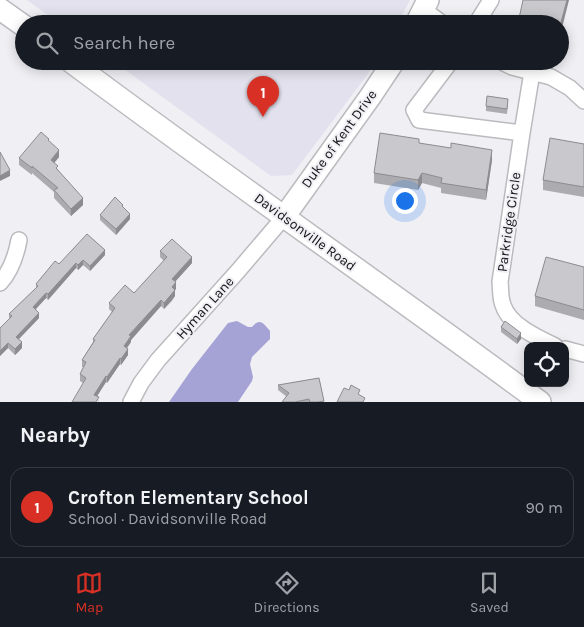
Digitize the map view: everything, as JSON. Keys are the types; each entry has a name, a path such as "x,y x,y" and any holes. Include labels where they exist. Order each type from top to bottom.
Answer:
{"main road":[{"path":"0,9 15,20"},
{"name":"Davidsonville Road","path":"82,70 540,402"},
{"name":"Duke of Kent Drive","path":"284,216 388,70"}],"street":[{"path":"482,15 491,0"},
{"path":"444,70 414,110 419,120 522,133"},
{"path":"524,70 552,77 570,88 584,102"},
{"name":"Parkridge Circle","path":"532,72 500,282 503,306 510,317 532,335 547,342"},
{"name":"Hyman Lane","path":"130,402 158,360 238,271 284,216"},
{"path":"0,283 12,266 19,240"},
{"path":"569,350 584,354"}],"shaded area":[{"path":"27,0 410,0 402,15 48,15"},
{"path":"125,70 370,70 292,175 271,176"}],"water":[{"path":"237,321 248,327 252,327 257,322 260,322 270,331 270,339 252,357 250,364 252,381 238,402 169,402 228,323"}],"building":[{"path":"523,0 567,0 563,15 520,15"},
{"path":"487,96 508,99 507,109 486,106"},
{"path":"41,132 59,150 51,160 58,166 56,168 83,198 71,209 54,190 58,188 32,166 32,168 19,158"},
{"path":"380,133 419,139 419,143 451,148 451,143 492,150 486,190 441,183 442,178 422,173 418,180 374,173"},
{"path":"550,138 584,144 584,187 543,180"},
{"path":"0,152 10,170 0,176"},
{"path":"115,197 130,214 116,229 100,215"},
{"path":"87,234 105,250 90,266 83,260 78,265 76,263 48,294 46,293 33,307 39,313 16,337 22,342 15,349 8,343 0,351 0,328 12,316 9,314 38,286 36,284 55,261 59,264"},
{"path":"172,239 192,257 172,279 176,282 172,287 175,290 164,303 161,300 129,335 131,336 124,346 128,349 106,376 94,395 99,397 96,402 72,402 86,378 80,374 86,362 82,360 95,340 93,339 115,308 109,303 125,285 134,293 167,257 160,251"},
{"path":"546,257 584,267 584,310 535,296"},
{"path":"505,321 521,333 517,339 501,327"},
{"path":"319,378 324,401 310,402 309,399 282,402 289,393 278,385"},
{"path":"351,385 360,390 358,394 365,398 363,402 337,402 344,388 349,390"}],"place":[{"name":"Crofton Elementary School","path":"263,117"}]}
